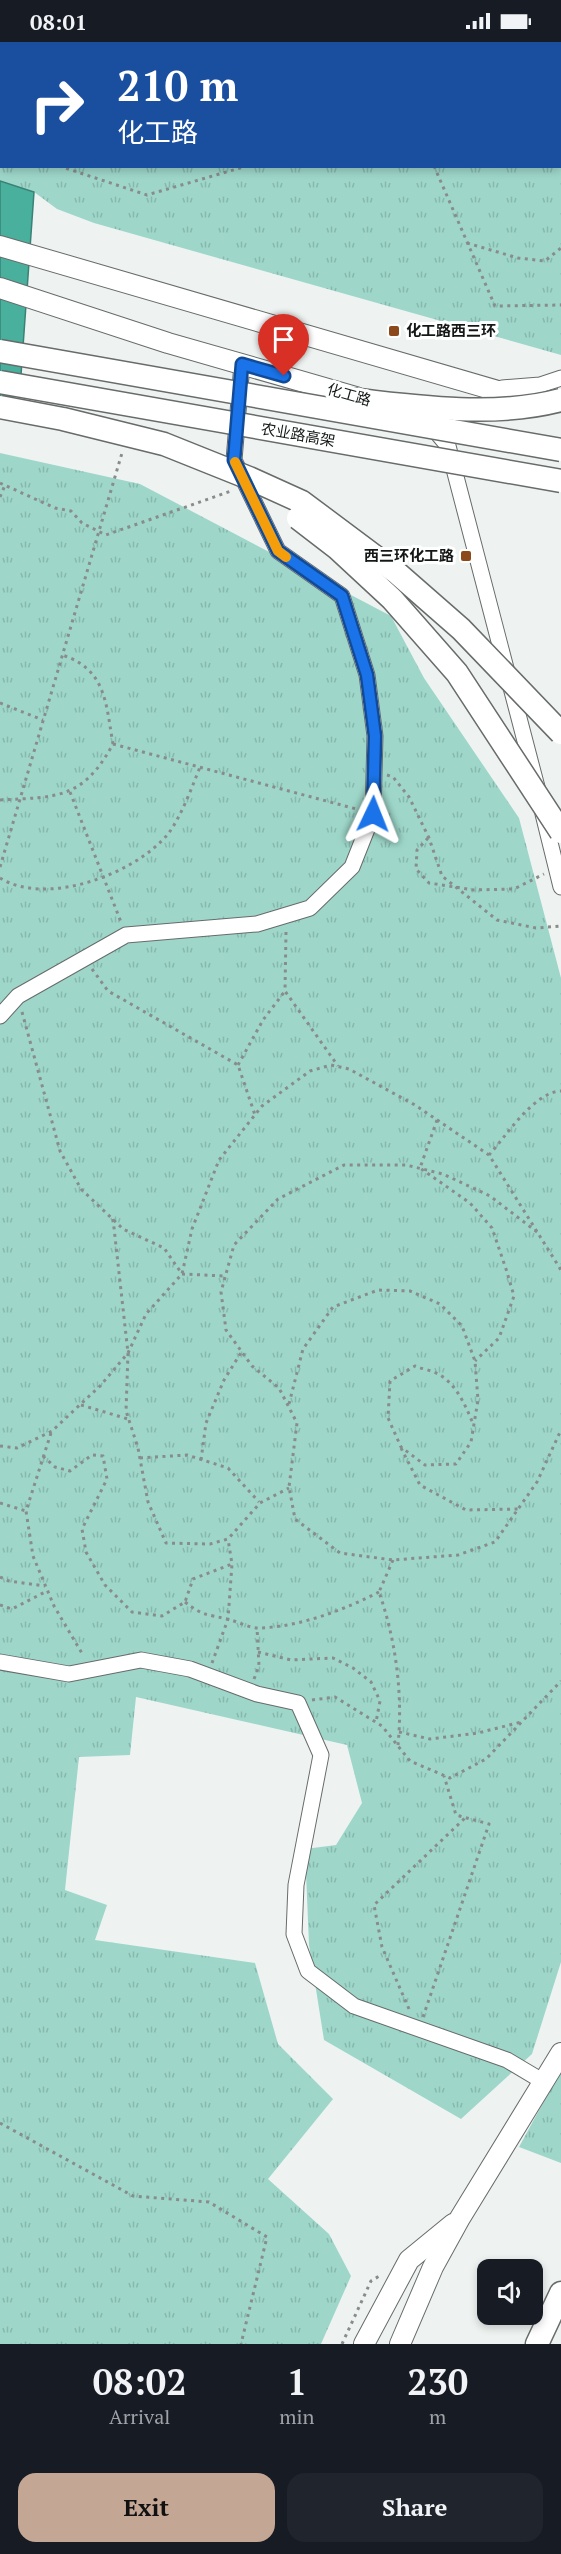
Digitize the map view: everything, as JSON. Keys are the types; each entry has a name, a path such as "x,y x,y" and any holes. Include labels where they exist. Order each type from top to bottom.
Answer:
{"highway":[{"name":"农业路高架","path":"0,351 561,450"},
{"path":"106,370 145,368 331,397 441,408 521,407 561,400"},
{"name":"农业路高架","path":"0,382 561,481"},
{"path":"0,407 120,432 164,444 302,502 398,573 461,629 536,705 561,734"},
{"path":"199,457 288,510 337,548 392,599 457,673 561,832"},
{"path":"537,2344 561,2293"}],"main road":[{"path":"0,246 561,410"},
{"name":"化工路","path":"0,288 168,343 561,457"},
{"path":"400,2344 433,2267 460,2218 561,2053"},
{"path":"364,2344 409,2260 460,2218"}],"street":[{"path":"0,1016 18,996 126,934 257,924 310,908 352,867 373,814 375,736 367,675 342,596 278,551 234,460 242,364"},
{"path":"485,388 540,386 561,378"},
{"path":"412,413 436,430 448,446 522,724 561,887"},
{"path":"0,1662 69,1674 141,1660 190,1670 249,1692 298,1702 321,1755 296,1885 294,1934 308,1971 354,2006 507,2060 544,2082"}],"path":[{"path":"65,168 147,195 240,168"},
{"path":"435,168 495,306 561,305"},
{"path":"467,243 518,258 545,261 561,249"},
{"path":"0,867 124,447"},
{"path":"0,483 55,507 72,510 82,524 106,535 235,490"},
{"path":"0,497 5,485"},
{"path":"0,800 45,798 70,792 92,777 113,744 106,699 98,679 72,658 62,655"},
{"path":"0,704 43,720"},
{"path":"113,744 373,814"},
{"path":"0,878 10,884 46,890 103,877 136,862 168,833 191,790 200,767"},
{"path":"374,771 393,777 409,796 429,837 442,876 497,920 536,928 561,926"},
{"path":"70,792 126,934"},
{"path":"429,837 417,850 416,869 429,883 458,889 514,888 556,868"},
{"path":"286,915 285,991 338,1066"},
{"path":"84,958 108,991 238,1065 255,1115"},
{"path":"238,1065 263,1020 285,991"},
{"path":"18,996 60,1151 81,1189 123,1229 164,1248 182,1274"},
{"path":"0,1446 17,1448 52,1431 100,1386 128,1353 146,1314 182,1274 192,1229 219,1160 262,1106 310,1071 331,1065 349,1069 437,1120 489,1155 561,1270"},
{"path":"489,1155 534,1104 549,1092 561,1091"},
{"path":"420,1168 437,1120"},
{"path":"537,1232 490,1196 443,1174 406,1165 344,1165 278,1199 234,1245 221,1292 226,1330 252,1366 279,1388 297,1423 289,1487 295,1519 340,1553 393,1560 458,1555 495,1542 537,1482 561,1430"},
{"path":"420,1168 470,1203 492,1228 506,1269 513,1296 499,1338 475,1361"},
{"path":"113,1219 128,1353 126,1411 140,1458 148,1502 166,1543 210,1544 228,1539 260,1503 289,1487"},
{"path":"182,1274 225,1276"},
{"path":"289,1406 303,1349 333,1307 378,1290 410,1291 440,1304 462,1326 475,1361 478,1400 471,1442 456,1464 425,1465 401,1447"},
{"path":"201,1460 206,1423 224,1380 242,1351"},
{"path":"474,1426 455,1389 438,1374 414,1366 390,1381 388,1418 420,1485 466,1510 518,1509"},
{"path":"81,1404 129,1419"},
{"path":"52,1431 26,1511 33,1556 48,1591 92,1670"},
{"path":"43,1456 55,1467 70,1471 92,1455 103,1456 107,1479 82,1529 86,1552 105,1585 132,1612 162,1616 185,1602 193,1579 232,1564"},
{"path":"140,1458 187,1455 228,1468 260,1503"},
{"path":"0,1503 26,1511"},
{"path":"207,1676 228,1619 232,1564 228,1539"},
{"path":"185,1602 201,1615 228,1619 257,1628 302,1621 357,1603 379,1592 393,1560"},
{"path":"0,1576 9,1581 46,1586"},
{"path":"0,1605 12,1609 48,1591"},
{"path":"379,1592 391,1628 401,1713 398,1745"},
{"path":"249,1692 259,1666 257,1628"},
{"path":"258,1652 291,1660 333,1658 353,1668 371,1682 380,1701 376,1722"},
{"path":"298,1702 335,1697 376,1722 411,1761 450,1778 486,1759 561,1681"},
{"path":"399,1732 430,1739 478,1733 521,1722"},
{"path":"418,2030 489,1824 456,1815 444,1776"},
{"path":"418,2030 382,1947 374,1905 465,1818"},
{"path":"0,2123 133,2196 209,2202 267,2237 241,2344"}],"green space":[{"path":"0,168 561,168 561,355 94,223 57,209 34,192 0,181"},
{"path":"0,453 140,484 391,616 424,678 519,818 561,978 561,1962 532,2054 461,2119 324,2040 309,1945 305,1849 336,1845 362,1803 347,1745 136,1697 130,1755 79,1757 65,1890 107,1905 95,1940 255,1963 278,2044 333,2099 268,2179 329,2234 351,2276 321,2344 0,2344"},
{"path":"561,2070 561,2163 519,2147"}],"shaded area":[{"path":"0,181 34,192 20,389 0,408"}],"slow traffic":[{"path":"235,462 278,551 286,557"}],"place":[{"name":"化工路西三环","path":"394,331"},
{"name":"西三环化工路","path":"466,556"}],"route":[{"path":"284,376 242,364 234,460 278,551 342,596 367,675 375,736 373,814"}]}
